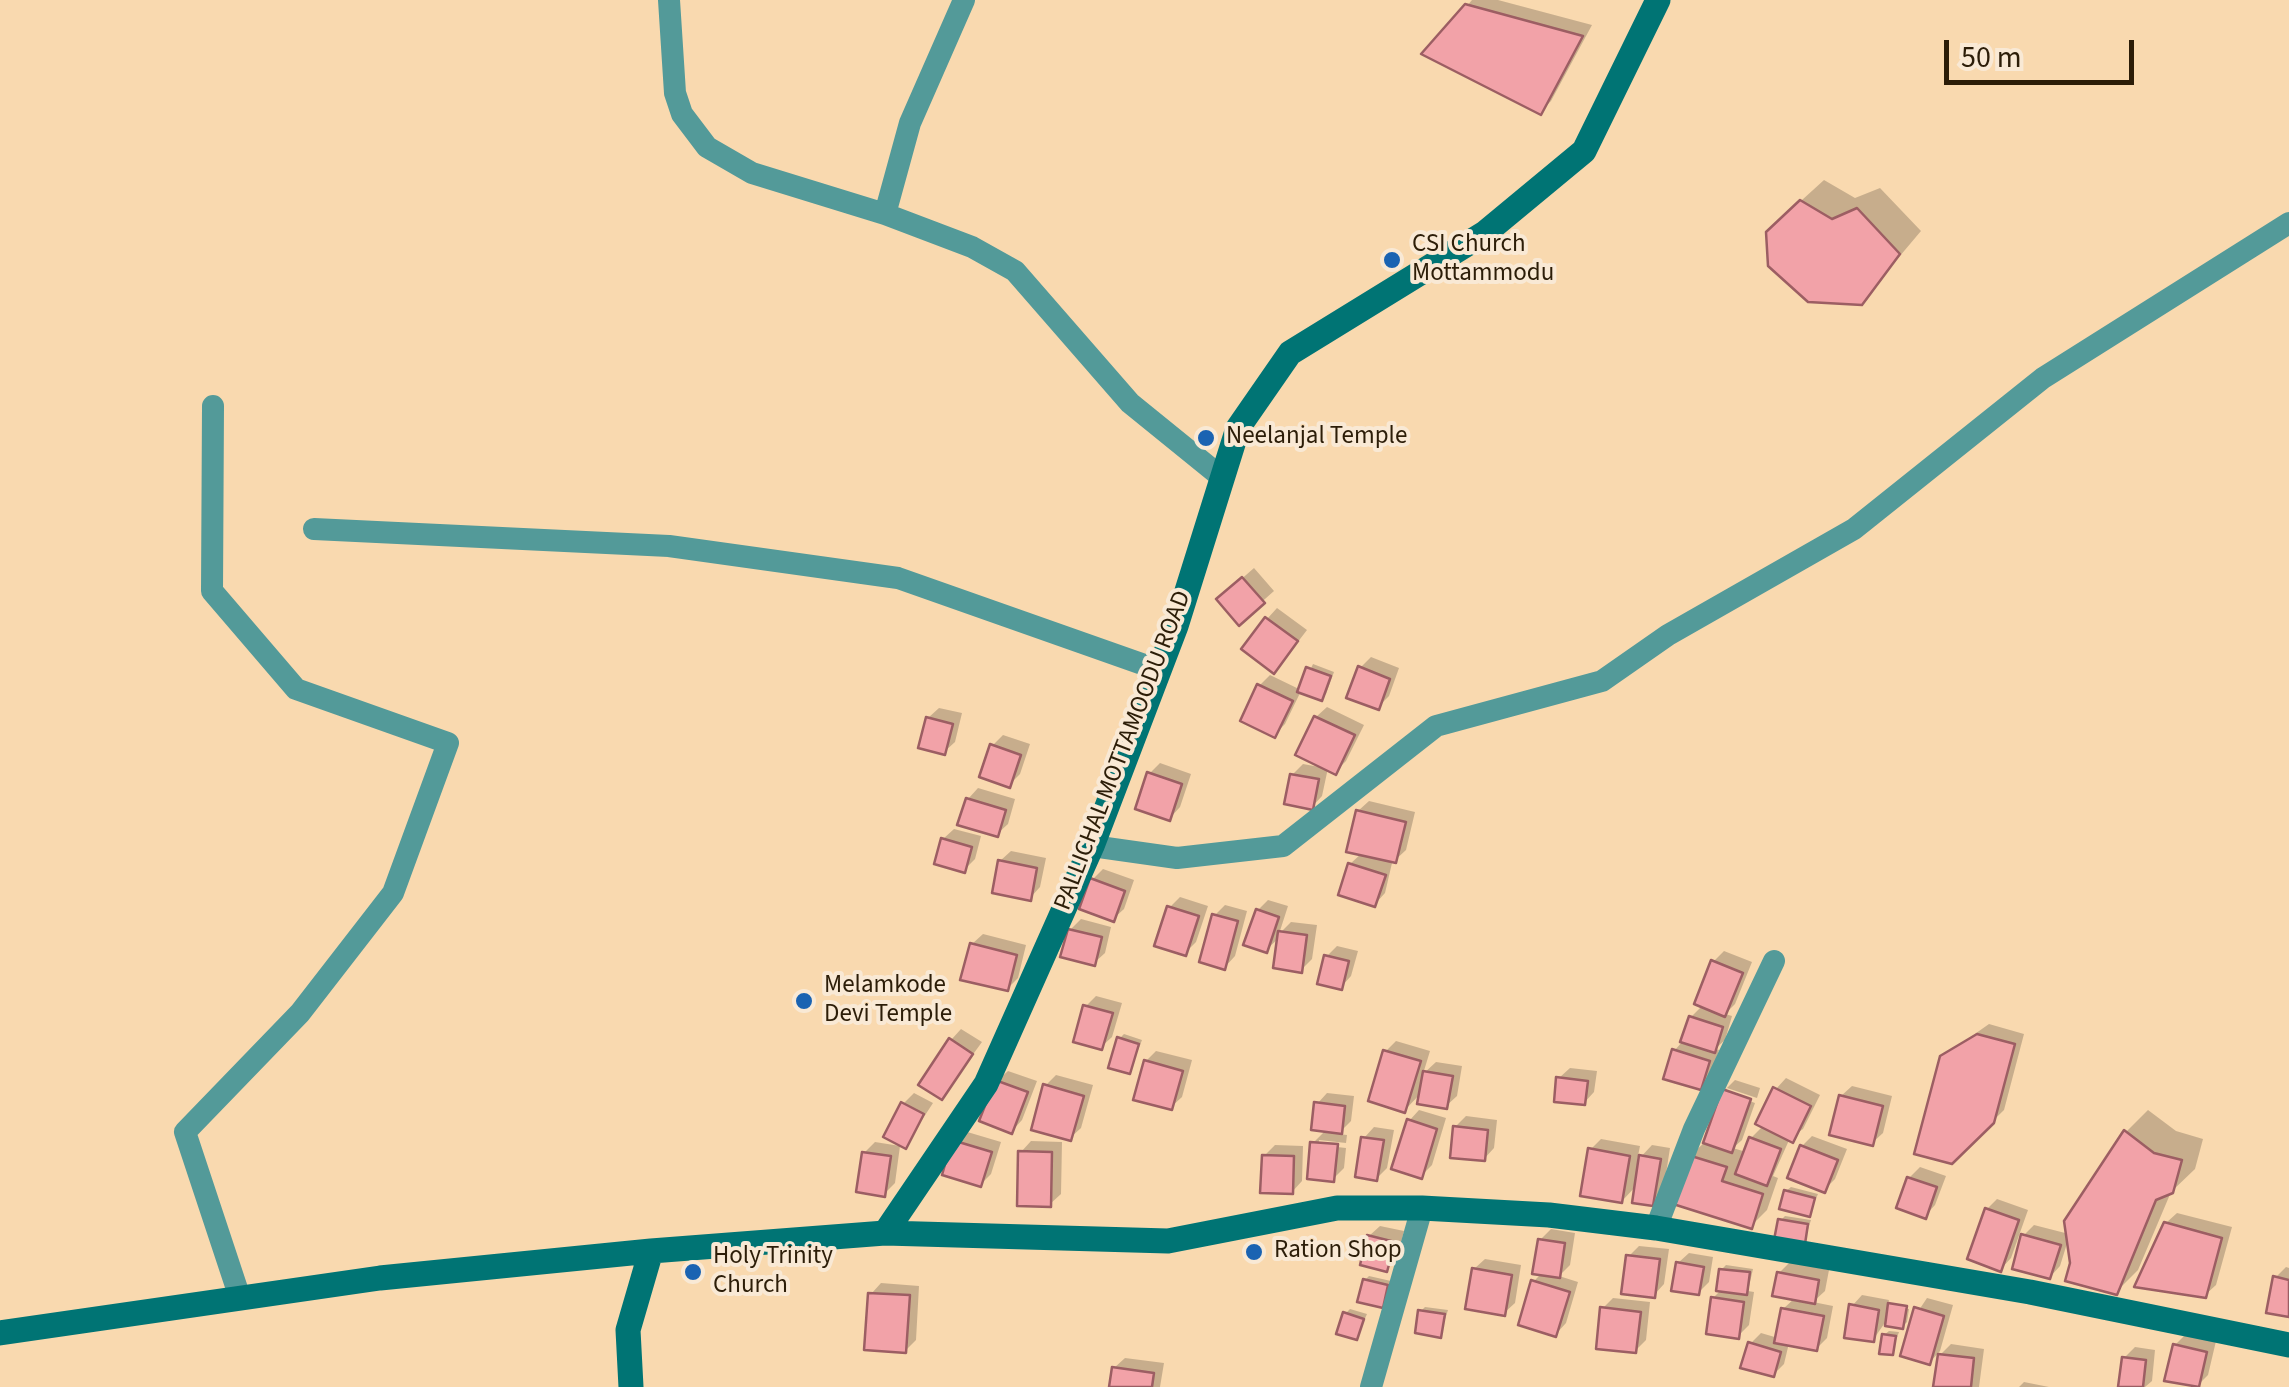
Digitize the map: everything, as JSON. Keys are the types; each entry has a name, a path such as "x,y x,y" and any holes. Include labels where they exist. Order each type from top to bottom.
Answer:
{"street":[{"path":"669,0 674,93 682,114 707,146 752,173 885,214 972,247 1015,271 1130,403 1220,476"},
{"path":"885,214 910,123 964,0"},
{"name":"PALLICHAL MOTTAMOODU ROAD","path":"885,1233 986,1084 1092,846 1159,670 1238,428 1290,353 1484,233 1584,151 1658,0"},
{"path":"1092,846 1177,858 1283,846 1436,726 1602,681 1668,635 1854,529 2043,378 2289,223"},
{"path":"213,406 212,591 296,689 448,743 394,893 300,1012 185,1132 240,1298"},
{"path":"314,529 669,546 898,578 1159,670"},
{"path":"1656,1228 1694,1129 1774,961"},
{"path":"0,1333 380,1278 651,1251 885,1233 1168,1241 1337,1208 1422,1208 1549,1215 1656,1228 2030,1292 2289,1345"},
{"path":"1371,1387 1422,1208"},
{"path":"631,1387 628,1330 651,1251"}],"building":[{"path":"1465,4 1583,36 1541,115 1421,54"},
{"path":"1800,200 1832,219 1857,208 1900,254 1862,305 1808,302 1768,266 1766,232"},
{"path":"1242,577 1265,603 1239,626 1216,599"},
{"path":"1265,617 1298,641 1274,674 1241,649"},
{"path":"1358,666 1390,679 1379,710 1346,698"},
{"path":"1306,667 1331,676 1322,701 1297,692"},
{"path":"1257,684 1293,701 1275,738 1240,721"},
{"path":"1314,716 1355,735 1336,775 1295,755"},
{"path":"926,717 953,724 945,755 918,748"},
{"path":"990,744 1021,755 1010,788 979,777"},
{"path":"1147,772 1182,784 1170,821 1135,809"},
{"path":"1290,774 1319,779 1313,810 1284,804"},
{"path":"966,798 1006,810 998,837 957,825"},
{"path":"1356,810 1406,822 1396,863 1346,852"},
{"path":"941,838 972,847 965,873 934,864"},
{"path":"998,860 1037,868 1031,901 992,893"},
{"path":"1348,863 1386,875 1375,907 1338,895"},
{"path":"1090,878 1125,891 1114,922 1079,909"},
{"path":"1167,906 1199,916 1186,956 1154,946"},
{"path":"1256,909 1279,917 1267,953 1243,945"},
{"path":"1212,914 1238,921 1225,970 1199,962"},
{"path":"1068,929 1102,937 1095,966 1060,957"},
{"path":"1278,931 1307,935 1302,973 1273,968"},
{"path":"970,943 1017,955 1008,991 960,980"},
{"path":"1324,955 1349,961 1342,990 1317,984"},
{"path":"1711,960 1743,973 1725,1017 1694,1004"},
{"path":"1083,1005 1113,1013 1102,1050 1073,1042"},
{"path":"1689,1016 1723,1027 1715,1053 1680,1042"},
{"path":"1977,1034 2015,1044 1994,1123 1952,1164 1914,1154 1940,1056"},
{"path":"1117,1037 1139,1044 1130,1074 1108,1068"},
{"path":"949,1038 973,1054 942,1100 918,1085"},
{"path":"1672,1049 1710,1061 1701,1090 1663,1079"},
{"path":"1383,1050 1421,1061 1405,1113 1368,1101"},
{"path":"1144,1060 1183,1071 1172,1110 1133,1100"},
{"path":"1423,1071 1453,1076 1447,1109 1417,1104"},
{"path":"1556,1077 1588,1081 1585,1105 1554,1102"},
{"path":"995,1080 1028,1092 1012,1134 979,1121"},
{"path":"1043,1084 1084,1096 1071,1141 1031,1130"},
{"path":"1773,1087 1811,1106 1793,1143 1755,1124"},
{"path":"1722,1089 1751,1099 1732,1153 1703,1143"},
{"path":"1839,1095 1883,1106 1873,1146 1829,1135"},
{"path":"901,1102 924,1114 906,1149 883,1137"},
{"path":"1314,1102 1345,1106 1342,1134 1311,1130"},
{"path":"1407,1119 1437,1129 1422,1179 1391,1169"},
{"path":"1453,1126 1488,1130 1485,1161 1450,1158"},
{"path":"2124,1130 2154,1153 2182,1160 2173,1193 2156,1200 2117,1295 2065,1281 2070,1263 2064,1221"},
{"path":"1361,1137 1384,1140 1377,1181 1355,1177"},
{"path":"1749,1137 1781,1149 1767,1186 1735,1174"},
{"path":"952,1140 992,1152 981,1187 942,1175"},
{"path":"1310,1142 1338,1144 1334,1182 1307,1179"},
{"path":"1800,1145 1838,1160 1825,1193 1787,1178"},
{"path":"1588,1148 1630,1156 1622,1203 1580,1196"},
{"path":"1018,1151 1052,1152 1051,1207 1017,1206"},
{"path":"862,1152 891,1156 885,1197 856,1192"},
{"path":"1262,1155 1294,1156 1293,1194 1260,1193"},
{"path":"1639,1155 1661,1159 1653,1206 1632,1203"},
{"path":"1688,1155 1727,1167 1722,1181 1763,1194 1752,1229 1673,1204"},
{"path":"1907,1177 1937,1187 1926,1219 1896,1208"},
{"path":"1784,1190 1815,1198 1810,1217 1779,1209"},
{"path":"1985,1208 2019,1220 2001,1272 1967,1259"},
{"path":"1778,1219 1808,1224 1805,1244 1774,1240"},
{"path":"2164,1222 2222,1238 2206,1298 2134,1287"},
{"path":"2021,1234 2061,1245 2050,1279 2012,1269"},
{"path":"1367,1235 1395,1242 1387,1272 1360,1265"},
{"path":"1538,1239 1565,1243 1560,1278 1532,1274"},
{"path":"1626,1255 1660,1259 1655,1298 1621,1294"},
{"path":"1676,1262 1704,1267 1699,1295 1671,1291"},
{"path":"1472,1268 1512,1275 1505,1316 1465,1309"},
{"path":"1719,1269 1750,1272 1747,1295 1716,1291"},
{"path":"1777,1272 1819,1280 1815,1304 1772,1296"},
{"path":"2273,1276 2289,1280 2289,1317 2266,1313"},
{"path":"1363,1279 1388,1285 1383,1308 1357,1302"},
{"path":"1531,1280 1570,1292 1556,1337 1518,1325"},
{"path":"868,1293 910,1295 906,1353 864,1350"},
{"path":"1711,1297 1744,1302 1739,1339 1706,1334"},
{"path":"1888,1303 1907,1306 1903,1329 1885,1326"},
{"path":"1849,1304 1879,1310 1874,1342 1844,1338"},
{"path":"1600,1307 1641,1312 1636,1353 1596,1349"},
{"path":"1914,1307 1944,1316 1930,1365 1900,1356"},
{"path":"1781,1308 1824,1316 1817,1351 1774,1343"},
{"path":"1418,1310 1445,1314 1441,1338 1415,1333"},
{"path":"1343,1312 1364,1319 1357,1340 1336,1334"},
{"path":"1882,1334 1896,1336 1893,1355 1879,1354"},
{"path":"1748,1342 1781,1352 1774,1377 1740,1368"},
{"path":"2173,1344 2207,1352 2199,1387 2164,1381"},
{"path":"1938,1354 1974,1358 1971,1387 1933,1387"},
{"path":"2122,1357 2146,1360 2143,1387 2118,1387"},
{"path":"1112,1367 1154,1373 1152,1387 1109,1387"}],"place":[{"name":"CSI Church Mottammodu","path":"1392,260"},
{"name":"Neelanjal Temple","path":"1206,438"},
{"name":"Melamkode Devi Temple","path":"804,1001"},
{"name":"Ration Shop","path":"1254,1252"},
{"name":"Holy Trinity Church","path":"693,1272"}]}
